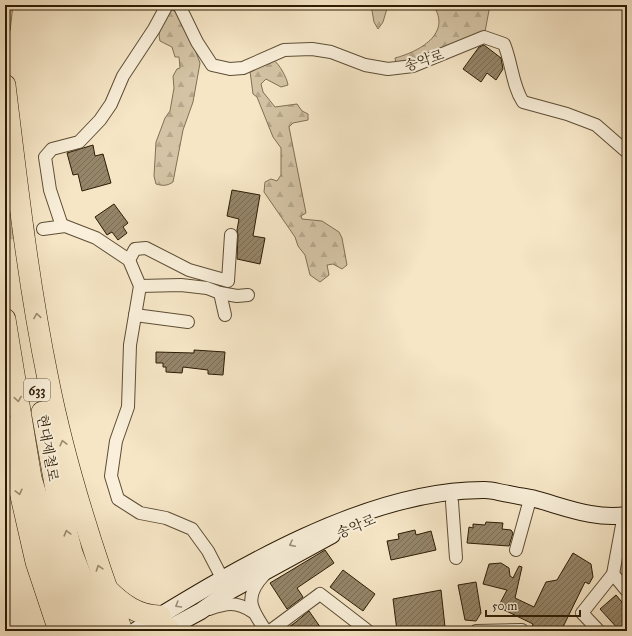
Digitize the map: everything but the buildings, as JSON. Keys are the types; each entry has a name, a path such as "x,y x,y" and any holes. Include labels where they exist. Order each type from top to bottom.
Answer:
{"highway":[{"path":"5,86 27,253 48,378 63,447 107,589 122,631"},
{"name":"현대제철로","path":"5,165 11,238 26,335 56,490 72,553 84,621"},
{"name":"현대제철로","path":"5,319 32,478 63,584 84,621 102,631"},
{"path":"5,426 36,562 57,629"},
{"path":"107,589 130,608 165,627"}],"main road":[{"path":"135,631 165,627 222,578 338,522 368,511 437,495 467,490 487,490 535,499 583,513 625,522"},
{"name":"송악로","path":"165,627 200,611 228,592 350,526 368,518 412,508 482,499 529,504 574,519 625,522"}],"street":[{"path":"62,226 50,190 46,157 52,149 79,142 100,120 111,104 123,76 154,29 167,5"},
{"name":"송악로","path":"179,5 197,42 212,65 230,68 243,68 284,50 312,49 331,52 365,65 388,70 413,66 484,37 504,44 509,57 518,93 523,102 568,114 596,125 627,152"},
{"path":"43,229 65,226 96,238 129,260 140,286 130,345 128,407 116,441 111,476 118,499 140,513 166,518 192,529 208,551 222,578"},
{"path":"129,260 135,249 146,248 189,270 228,281 230,235"},
{"path":"140,286 181,285 207,288 220,293 237,296 248,295"},
{"path":"220,293 225,315"},
{"path":"135,315 188,322"},
{"path":"452,502 456,558"},
{"path":"516,550 529,504"},
{"path":"599,631 582,614 613,574 625,522"},
{"name":"송악로","path":"253,612 251,595 254,585 268,570"},
{"path":"613,574 627,591"},
{"path":"270,631 320,594 368,631"},
{"path":"200,611 224,604 235,603 253,612 266,631"},
{"path":"476,631 522,630"}],"green space":[{"path":"5,5 13,5 10,31 5,35"},
{"path":"371,5 388,5 383,22 378,29 374,22"},
{"path":"433,5 490,5 484,37 440,55 396,64 395,58 422,46 436,33 439,25 438,15"},
{"path":"172,10 182,14 200,63 193,102 183,130 173,182 163,185 156,184 154,176 156,142 165,118 170,111 174,88 173,76 177,69 180,68 179,57 175,57 172,47 160,41 159,32 165,16"},
{"path":"273,60 278,64 288,85 281,87 266,79 261,84 263,92 275,107 297,104 302,111 308,114 308,120 293,123 289,127 306,213 301,216 302,219 322,221 339,232 342,238 347,265 342,269 333,264 327,265 329,275 320,282 310,275 305,255 298,246 295,237 264,192 265,182 271,179 277,181 281,175 281,148 273,137 257,97 253,94 250,71"}],"tunnel":[{"path":"5,234 43,229"}]}
